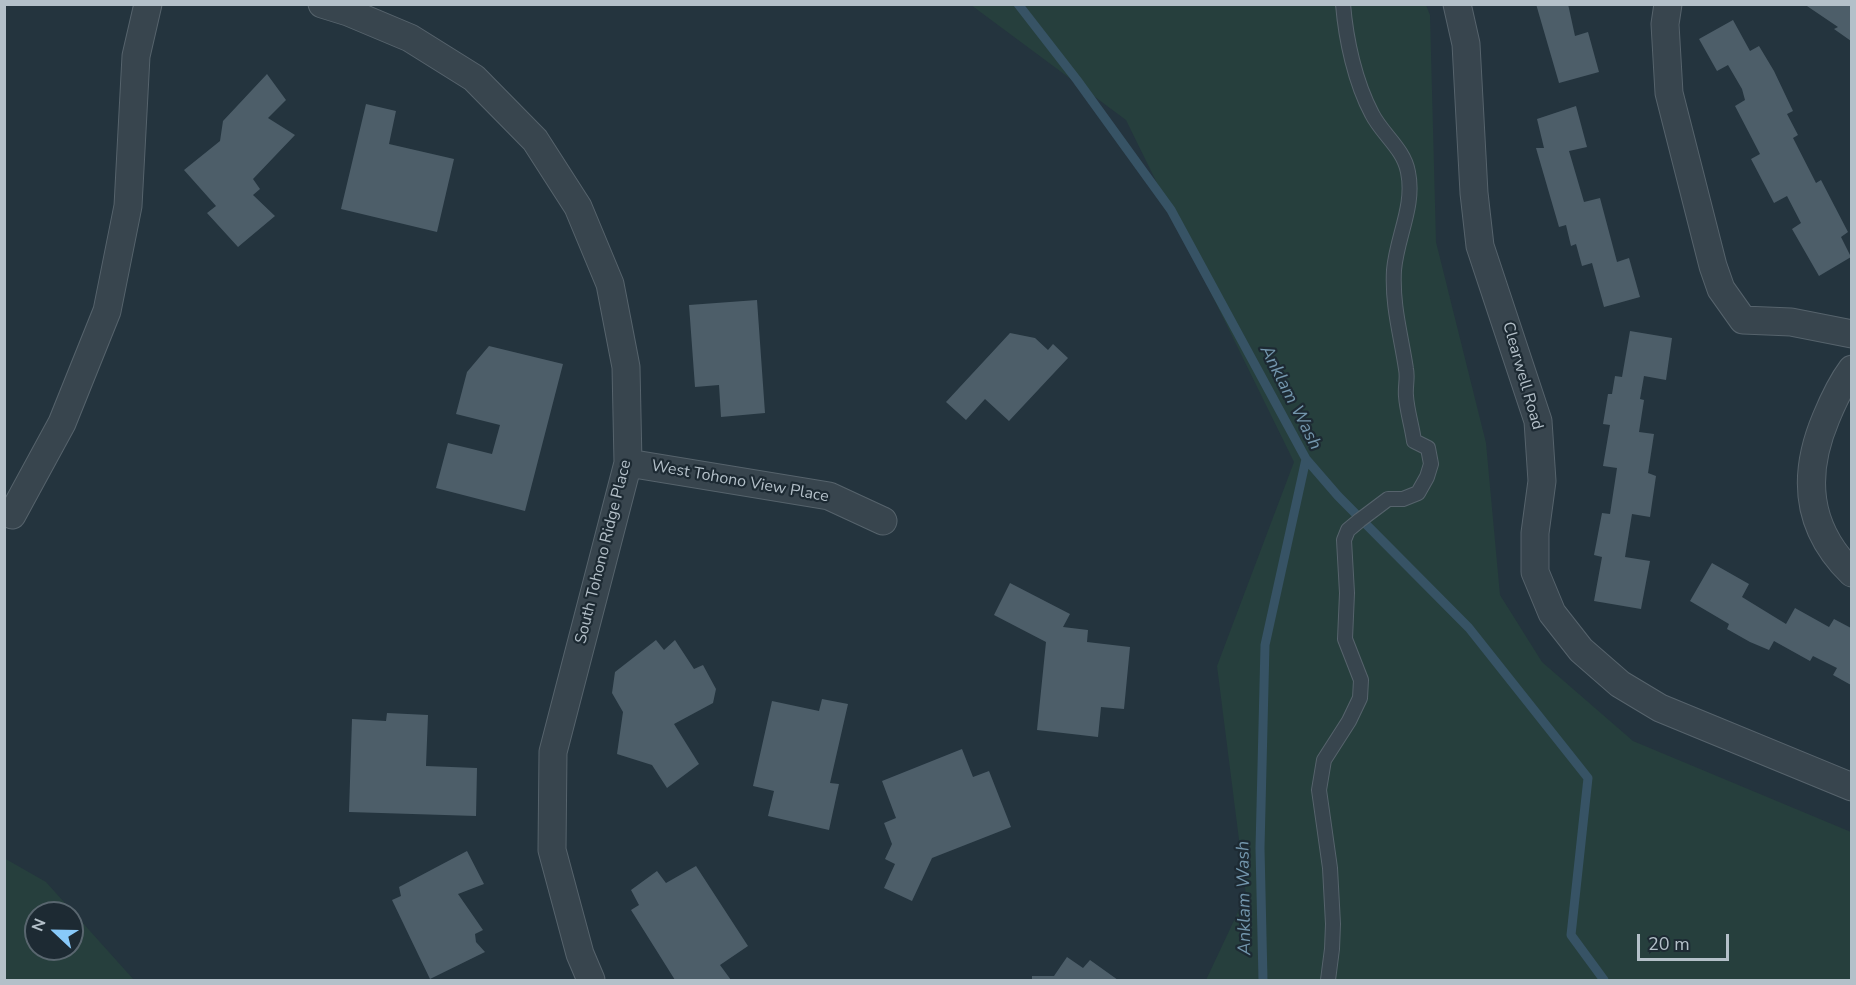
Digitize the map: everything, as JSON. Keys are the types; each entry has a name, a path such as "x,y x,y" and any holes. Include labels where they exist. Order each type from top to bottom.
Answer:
{"street":[{"path":"12,515 62,423 107,311 128,206 136,56 148,4"},
{"name":"South Tohono Ridge Place","path":"322,4 348,12 410,38 474,78 535,140 578,207 610,284 626,367 628,463 554,752 552,850 580,954 591,981"},
{"name":"Clearwell Road","path":"1457,4 1466,44 1474,193 1480,246 1538,421 1542,481 1535,533 1535,572 1552,613 1581,650 1620,684 1660,708 1851,787"},
{"path":"1668,4 1665,24 1669,93 1713,266 1721,289 1743,320 1791,322 1851,334"},
{"path":"1851,369 1839,386 1818,436 1812,464 1811,493 1815,516 1826,540 1840,562 1851,573"},
{"name":"West Tohono View Place","path":"628,463 829,496 883,521"}],"lane":[{"path":"1328,981 1333,924 1330,868 1319,790 1324,760 1349,721 1360,698 1361,680 1346,639 1347,593 1344,540 1348,530 1388,499 1403,499 1418,493 1431,464 1428,448 1414,441 1406,397 1407,371 1394,305 1398,248 1408,215 1411,190 1408,168 1396,147 1372,116 1361,89 1343,4"}],"green space":[{"path":"971,5 1426,5 1430,15 1436,242 1486,443 1500,595 1542,662 1633,741 1851,832 1851,980 1206,980 1246,895 1217,666 1294,462 1126,120"},
{"path":"4,858 46,882 63,901 24,901 24,961 84,961 84,924 134,980 5,980"}],"building":[{"path":"1536,4 1568,4 1575,36 1588,32 1599,72 1559,83"},
{"path":"1804,4 1851,4 1851,41 1834,29 1838,27"},
{"path":"1733,20 1750,51 1759,46 1774,71 1793,111 1787,114 1798,135 1793,138 1816,183 1821,180 1848,232 1841,237 1851,257 1819,276 1792,229 1801,223 1787,196 1774,203 1751,159 1760,154 1735,106 1745,100 1742,89 1728,65 1717,71 1699,39"},
{"path":"267,74 286,100 268,118 295,135 253,179 260,189 253,195 275,216 238,247 207,213 216,206 184,170 220,141 223,121"},
{"path":"366,104 396,111 389,144 454,159 437,232 341,209"},
{"path":"1576,106 1587,147 1569,151 1584,202 1600,198 1617,262 1629,258 1640,297 1604,307 1592,263 1582,266 1576,244 1571,246 1566,225 1559,227 1536,148 1544,148 1537,119"},
{"path":"757,300 765,413 721,417 719,385 695,387 689,305"},
{"path":"1630,331 1672,338 1666,380 1644,376 1640,399 1644,400 1639,432 1654,434 1648,473 1656,476 1650,517 1632,514 1625,557 1650,561 1641,609 1594,601 1602,557 1594,555 1602,513 1610,514 1617,468 1603,466 1610,425 1603,424 1608,394 1612,394 1615,376 1622,377"},
{"path":"1010,333 1035,338 1048,350 1053,344 1068,358 1009,421 985,399 966,420 946,402"},
{"path":"489,346 563,364 525,511 436,488 448,443 492,454 500,425 456,414 467,372"},
{"path":"1712,563 1749,584 1742,597 1786,624 1795,608 1829,627 1834,619 1851,628 1851,685 1833,675 1837,668 1813,656 1810,661 1774,641 1769,650 1750,642 1727,629 1729,624 1690,601"},
{"path":"1010,583 1070,614 1063,627 1088,630 1087,642 1130,647 1124,709 1101,707 1098,737 1037,730 1046,642 994,615"},
{"path":"656,640 664,650 675,640 694,669 703,665 716,689 713,703 674,724 699,764 667,788 652,765 617,754 623,712 612,693 615,672"},
{"path":"822,699 848,704 830,783 839,784 829,830 768,816 774,791 753,786 772,701 819,711"},
{"path":"387,713 428,715 426,766 477,768 476,816 349,812 352,719 386,721"},
{"path":"962,749 973,777 989,771 1011,827 932,858 912,901 884,888 895,864 885,859 892,844 884,823 896,818 882,781"},
{"path":"467,851 484,884 458,894 483,930 475,934 476,942 485,952 430,979 392,900 401,896 399,887"},
{"path":"696,866 748,946 720,965 731,980 675,980 631,910 639,905 631,890 657,871 666,883"},
{"path":"1067,957 1083,968 1090,960 1118,980 1032,980 1032,976 1054,976"}],"waterway":[{"name":"Anklam Wash","path":"1018,4 1077,80 1171,210 1306,459 1265,645 1260,848 1263,980"},
{"path":"1306,459 1338,496 1469,628 1588,778 1571,935 1604,980"}]}
